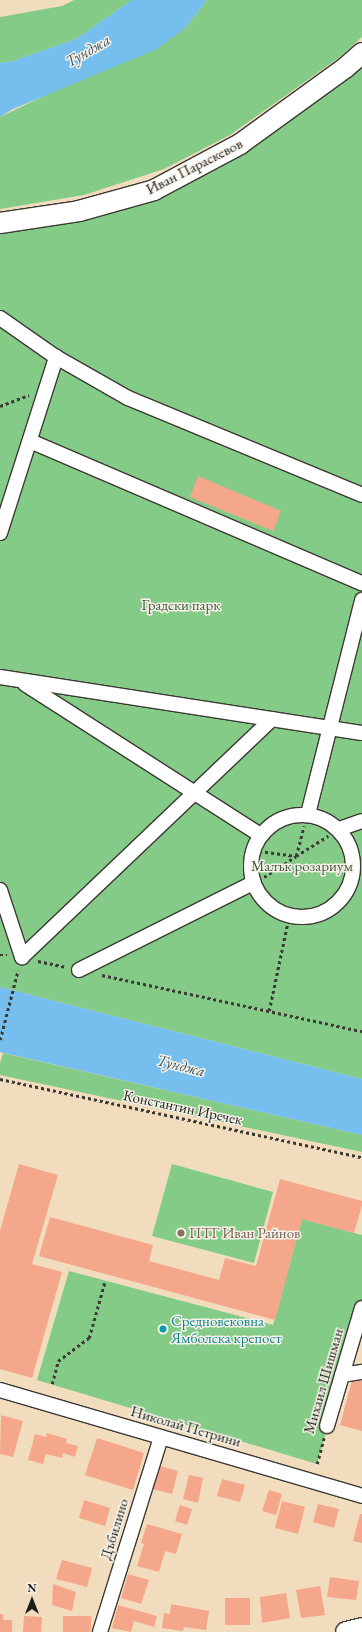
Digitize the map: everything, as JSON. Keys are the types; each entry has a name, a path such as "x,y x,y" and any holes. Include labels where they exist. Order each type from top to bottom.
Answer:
{"street":[{"name":"Иван Параскевов","path":"0,223 79,211 154,190 240,144 345,68 362,53"},
{"path":"0,318 56,357 128,398 362,495"},
{"path":"0,533 56,357"},
{"path":"30,441 362,583"},
{"path":"308,814 362,600"},
{"path":"0,677 362,733"},
{"path":"20,680 260,835"},
{"path":"0,890 22,957 272,719"},
{"path":"308,814 325,820 339,829 348,843 354,859 357,876 337,904 322,913 311,916 289,916 274,909 265,902 253,883 250,867 253,850 260,835 273,823 290,816 308,814"},
{"path":"339,829 362,822"},
{"path":"80,970 253,883"},
{"name":"Михаил Шишман","path":"327,1426 362,1308"},
{"path":"342,1375 362,1372"},
{"name":"Николай Петрини","path":"0,1390 362,1496"},
{"name":"Дъбилино","path":"100,1632 161,1437"},
{"path":"346,1632 362,1628"}],"path":[{"path":"0,406 46,388"},
{"path":"296,856 308,814"},
{"path":"253,883 339,829"},
{"path":"253,850 296,856"},
{"path":"270,1011 289,916"},
{"path":"0,1040 22,957 362,1031"},
{"name":"Константин Иречек","path":"0,1079 362,1157"},
{"path":"52,1384 58,1361 89,1338 105,1281"},
{"name":"Михаил Шишман","path":"317,1464 327,1426"}],"green space":[{"path":"74,0 132,0 76,39 13,61 0,63 0,17 62,6"},
{"path":"207,0 362,0 362,37 341,56 230,135 164,169 84,195 0,209 0,117 184,29"},
{"name":"Градски парк","path":"362,53 362,1079 0,987 0,223 154,190"},
{"path":"3,1053 362,1135 362,1152 0,1075 0,1063"},
{"path":"172,1164 273,1192 254,1263 152,1236"},
{"path":"302,1219 362,1235 362,1308 317,1464 37,1380 69,1271 273,1325"}],"water":[{"name":"Тунджа","path":"132,0 207,0 184,29 157,49 13,109 0,117 0,63 13,61 76,39"},
{"name":"Тунджа","path":"0,987 362,1079 362,1135 0,1052"}],"building":[{"path":"198,476 281,511 273,531 190,497"},
{"path":"19,1164 58,1175 32,1264 62,1272 32,1378 0,1369 0,1231"},
{"path":"280,1179 362,1201 362,1205 354,1233 302,1219 275,1320 39,1256 50,1217 153,1245 149,1261 219,1280 225,1258 256,1266"},
{"path":"353,1377 362,1379 362,1431 340,1425"},
{"path":"1,1415 23,1421 13,1457 0,1454"},
{"path":"47,1433 67,1439 66,1443 78,1446 75,1457 63,1453 62,1458 46,1454 43,1464 28,1460 35,1434 46,1437"},
{"path":"97,1438 144,1453 133,1490 85,1475"},
{"path":"160,1466 178,1471 172,1494 153,1489"},
{"path":"189,1475 203,1478 198,1503 183,1499"},
{"path":"222,1479 245,1485 240,1502 217,1496"},
{"path":"269,1490 282,1494 276,1515 262,1511"},
{"path":"84,1500 110,1508 105,1526 79,1518"},
{"path":"282,1501 305,1507 298,1534 275,1528"},
{"path":"318,1504 339,1509 334,1528 313,1522"},
{"path":"180,1505 192,1509 187,1525 175,1521"},
{"path":"360,1514 362,1514 362,1543 353,1541"},
{"path":"147,1524 182,1534 176,1554 165,1551 159,1572 137,1566 144,1544 141,1543"},
{"path":"62,1560 92,1568 87,1587 56,1579"},
{"path":"128,1574 149,1580 141,1604 121,1598"},
{"path":"330,1577 359,1581 356,1600 327,1597"},
{"path":"53,1584 76,1592 72,1611 52,1605"},
{"path":"320,1586 325,1615 301,1618 296,1590"},
{"path":"286,1593 290,1618 262,1623 260,1597"},
{"path":"225,1598 250,1598 250,1625 225,1625"},
{"path":"171,1604 209,1611 206,1630 184,1627 183,1631 162,1628 164,1613 170,1614"},
{"path":"118,1605 157,1616 154,1627 134,1621 131,1632 112,1628"},
{"path":"0,1614 3,1614 3,1620 12,1620 12,1632 0,1632"},
{"path":"24,1616 42,1617 41,1632 23,1632"},
{"path":"63,1616 91,1616 90,1632 63,1632"}],"place":[{"name":"ПТГ Иван Райнов","path":"181,1233"},
{"name":"Средновековна Ямболска крепост","path":"163,1329"}],"park label":[{"name":"Малък розариум","path":"302,866"}]}
